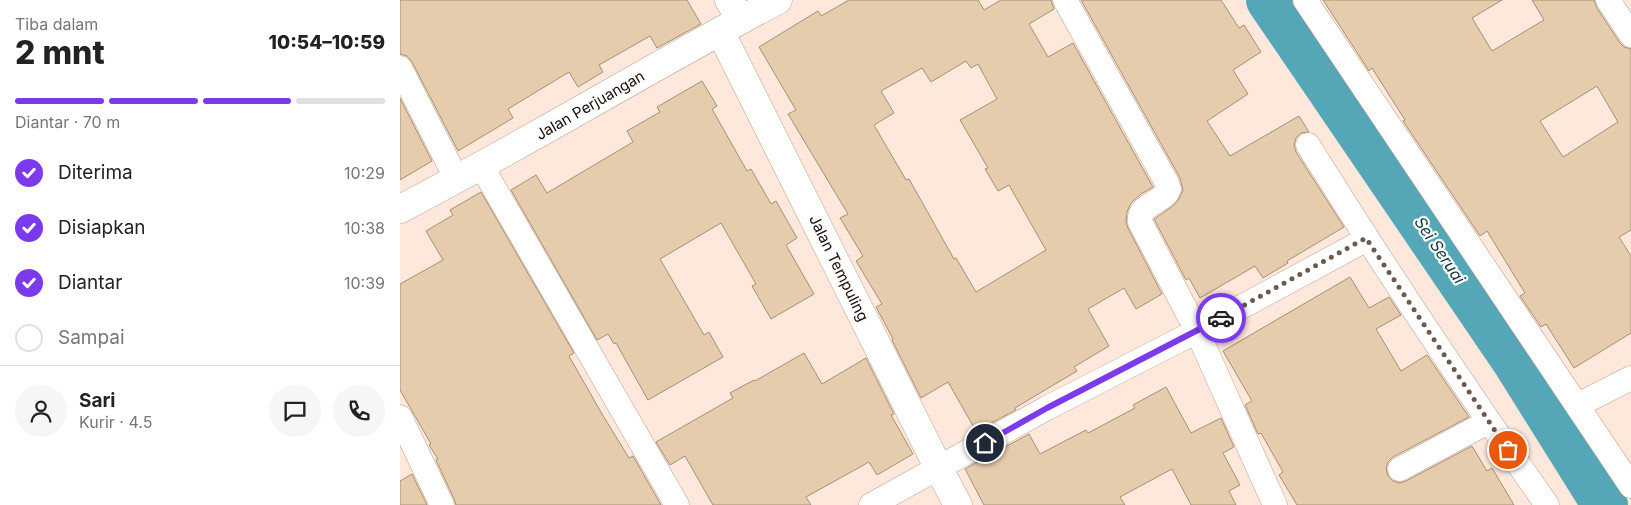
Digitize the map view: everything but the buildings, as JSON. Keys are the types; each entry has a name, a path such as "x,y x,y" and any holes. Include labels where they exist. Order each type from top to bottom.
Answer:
{"street":[{"name":"Jalan Perjuangan","path":"400,209 482,166 730,17 778,0"},
{"path":"1065,0 1167,182 1169,190 1167,193 1145,208 1139,217 1197,331 1275,505"},
{"path":"1305,0 1631,486"},
{"path":"1608,0 1631,35"},
{"name":"Jalan Tempuling","path":"730,17 939,468 958,505"},
{"path":"400,68 457,180"},
{"path":"1308,145 1366,238 1488,422 1547,505"},
{"path":"482,166 677,505"},
{"path":"871,505 1047,408 1197,331 1366,238"},
{"path":"1578,405 1631,378"},
{"path":"400,416 442,505"},
{"path":"1400,470 1488,422"}],"waterway":[{"name":"Sei Seruai","path":"1269,0 1515,361 1605,505"}],"way so far":[{"path":"1221,318 1366,238 1508,450"}],"route":[{"path":"985,443 1047,408 1221,318"}]}
